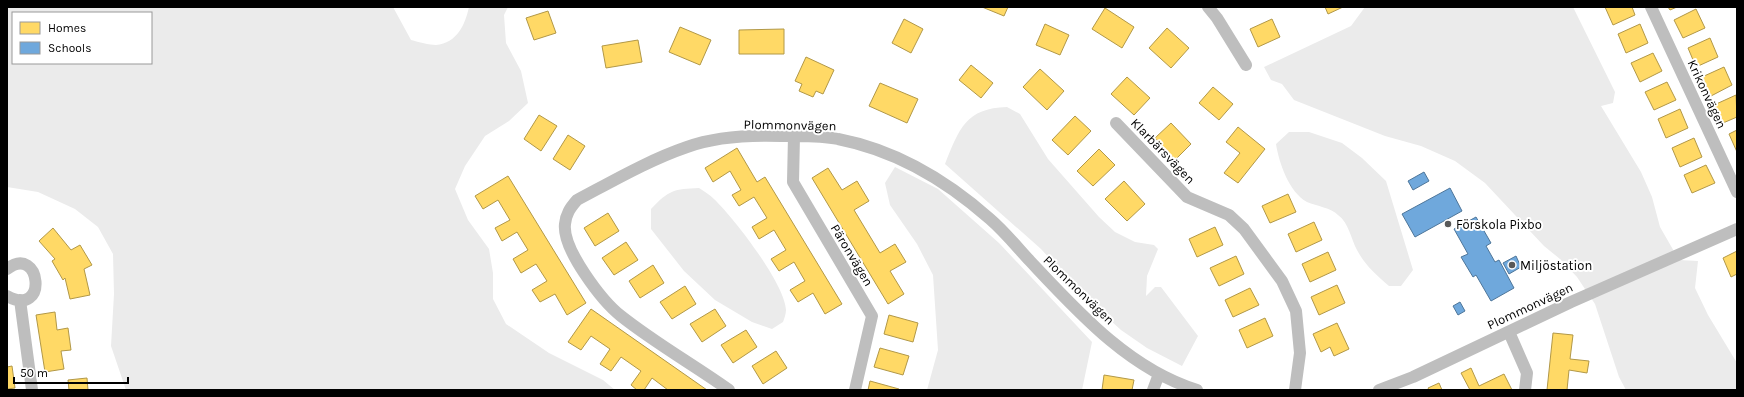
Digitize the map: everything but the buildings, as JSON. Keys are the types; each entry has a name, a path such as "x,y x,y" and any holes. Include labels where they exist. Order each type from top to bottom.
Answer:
{"street":[{"path":"1208,7 1217,18 1246,65"},
{"name":"Krikonvägen","path":"1651,7 1737,192"},
{"name":"Klarbärsvägen","path":"1116,122 1187,197 1229,215 1244,229 1282,281 1296,311 1300,353 1295,390"},
{"name":"Plommonvägen","path":"729,390 621,316 601,297 575,258 566,237 565,225 568,210 577,200 651,162 689,146 752,135 836,138 863,145 905,162 948,185 991,220 1074,308 1129,356 1159,374 1197,390"},
{"name":"Päronvägen","path":"794,136 793,182 872,316 854,390"},
{"name":"Plommonvägen","path":"1379,390 1413,377 1737,228"},
{"path":"7,269 17,264 24,265 35,274 36,288 32,294 20,300 7,296"},
{"path":"20,300 32,390"},
{"path":"1509,332 1527,373 1525,390"},
{"path":"1153,390 1159,374"}],"shaded area":[{"path":"7,7 393,7 411,40 436,45 443,44 455,37 465,20 469,7 508,7 504,15 506,43 521,71 528,103 509,121 485,136 465,166 455,189 468,220 489,249 493,273 493,299 506,324 549,353 603,380 615,390 126,390 111,346 114,294 113,254 98,227 75,209 38,192 7,187"},
{"path":"1365,7 1573,7 1615,92 1613,103 1601,106 1641,172 1652,197 1660,227 1679,260 1698,261 1695,288 1708,315 1737,363 1737,390 1626,390 1619,377 1595,304 1577,277 1560,259 1544,246 1485,183 1455,161 1421,146 1385,136 1294,100 1282,84 1271,80 1264,67 1351,26"},
{"path":"1007,107 1020,114 1048,159 1099,217 1115,232 1135,242 1154,245 1158,249 1147,276 1146,296 1155,287 1161,287 1198,336 1182,366 1147,348 1121,330 1089,301 1041,249 945,164 960,131 973,116 982,111 993,108"},
{"path":"1289,132 1309,132 1342,143 1362,158 1386,181 1413,270 1401,286 1389,286 1371,270 1360,255 1342,218 1328,209 1307,202 1295,191 1282,168 1276,144"},
{"path":"895,167 938,189 999,243 1092,342 1082,390 927,390 938,350 933,275 917,244 890,205 885,183"},
{"path":"699,188 714,199 734,221 768,268 777,284 786,312 783,322 772,329 752,322 715,300 684,271 651,229 651,209 663,198 678,190"}],"place":[{"name":"Förskola Pixbo","path":"1448,224"},
{"name":"Miljöstation","path":"1512,265"}]}
